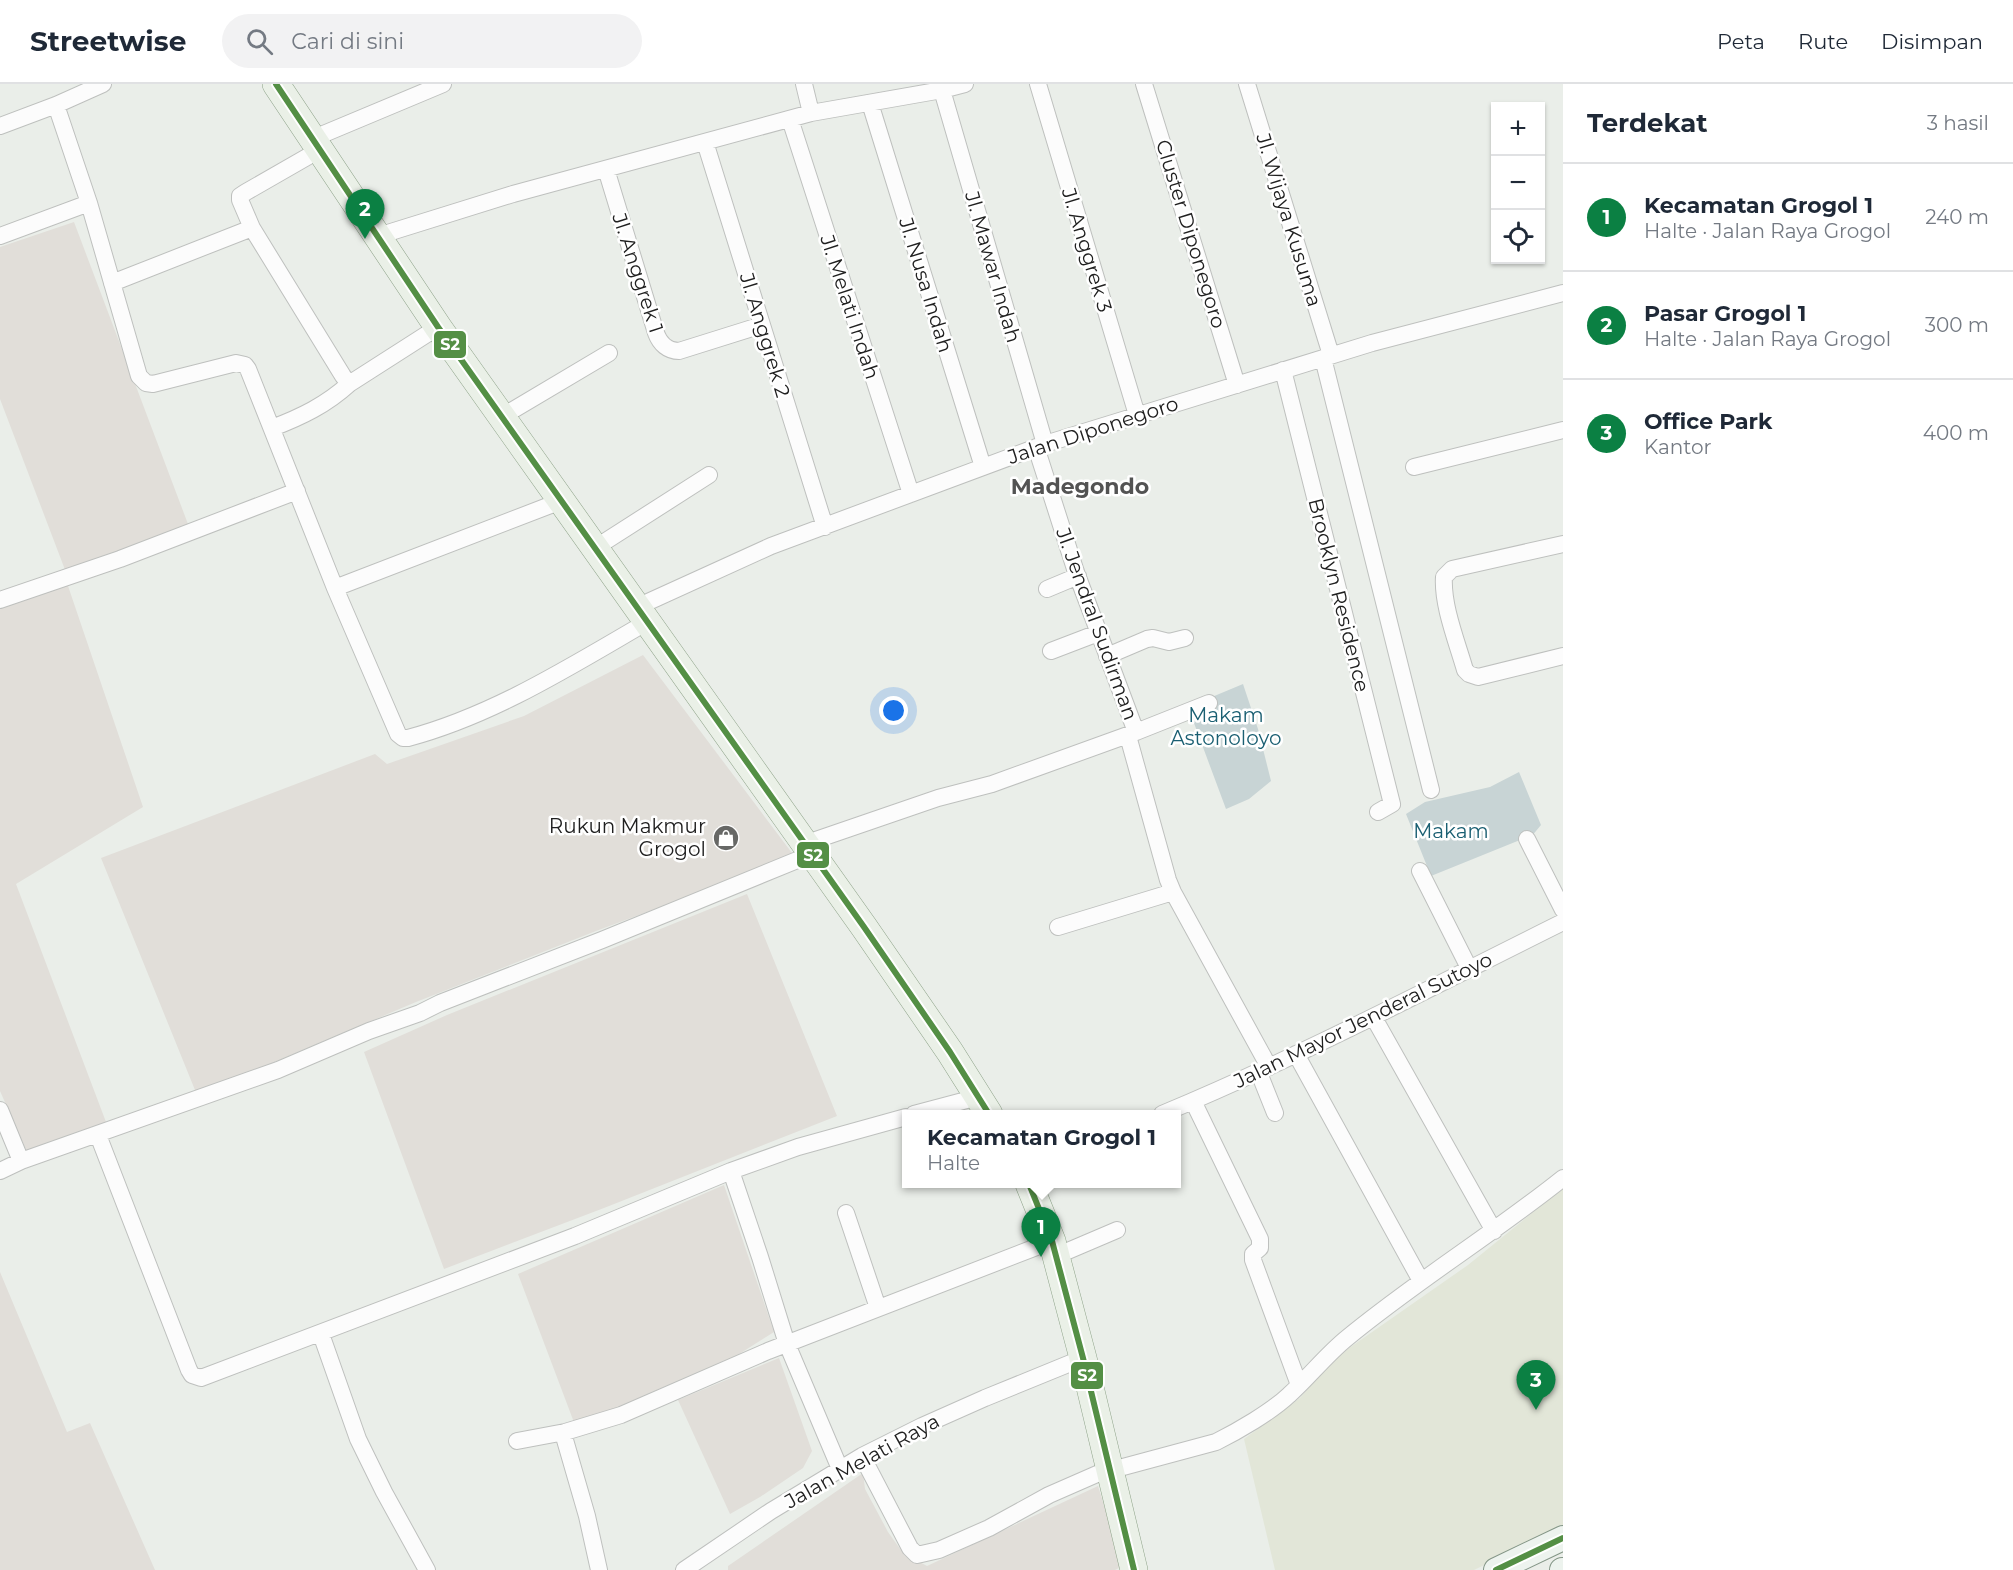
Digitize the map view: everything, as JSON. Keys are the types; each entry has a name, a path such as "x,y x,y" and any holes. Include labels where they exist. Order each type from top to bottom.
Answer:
{"main road":[{"path":"276,84 438,327 864,927 983,1106"},
{"path":"1031,1188 1054,1248 1134,1570"}],"street":[{"path":"0,126 103,84"},
{"path":"349,384 252,228 241,206 240,196 317,143 443,84"},
{"path":"804,84 811,113"},
{"path":"378,236 513,194 811,113 965,84"},
{"name":"Jl. Anggrek 3","path":"1038,84 1137,415"},
{"name":"Cluster Diponegoro","path":"1144,84 1237,385"},
{"name":"Jl. Wijaya Kusuma","path":"1247,84 1327,357 1431,790"},
{"name":"Jl. Mawar Indah","path":"942,90 1040,445"},
{"name":"Jl. Nusa Indah","path":"870,103 983,467"},
{"path":"56,105 89,203 140,376 146,383 153,384 236,363 245,364 335,588 561,501"},
{"name":"Jl. Melati Indah","path":"790,119 911,494"},
{"name":"Jl. Anggrek 2","path":"705,142 825,527"},
{"name":"Jl. Anggrek 1","path":"606,169 656,333 662,343 670,349 680,351 762,325"},
{"path":"0,236 89,203"},
{"path":"112,283 252,228"},
{"name":"Jalan Diponegoro","path":"335,588 394,727 403,738 408,738 475,714 539,684 642,615 751,555 1040,445 1372,343 1563,293"},
{"path":"272,428 319,407 349,384 438,327"},
{"path":"503,416 609,353"},
{"name":"Brooklyn Residence","path":"1283,370 1392,804 1378,812"},
{"path":"1414,467 1563,430"},
{"name":"Jl. Jendral Sudirman","path":"1040,445 1078,576 1132,734 1168,880 1264,1070 1275,1113"},
{"path":"595,548 709,475"},
{"path":"0,600 120,559 297,491"},
{"path":"1563,544 1452,569 1444,577 1443,583 1465,670 1469,674 1478,677 1563,656"},
{"path":"1047,589 1078,576"},
{"path":"1051,651 1098,633"},
{"path":"1107,656 1147,639 1153,638 1168,642 1185,638"},
{"path":"0,1171 21,1161 278,1070 349,1039 622,932 808,849 938,798 992,784 1132,734 1209,702"},
{"path":"1527,839 1563,910"},
{"path":"1420,871 1469,968"},
{"path":"1058,927 1173,892"},
{"name":"Jalan Mayor Jenderal Sutoyo","path":"1172,1110 1264,1070 1374,1018 1563,922"},
{"path":"1374,1018 1494,1231"},
{"path":"1296,1054 1421,1281"},
{"path":"1193,1101 1260,1239 1260,1248 1253,1254 1253,1260 1299,1385"},
{"path":"948,1110 983,1106"},
{"path":"0,1110 21,1161"},
{"path":"98,1135 189,1371 192,1375 201,1378 575,1236 731,1171 798,1147 902,1118"},
{"path":"731,1171 787,1344 840,1469"},
{"path":"862,1456 910,1548 917,1555 939,1550 989,1528 1049,1495 1097,1474 1216,1442 1231,1435 1282,1401 1347,1338 1563,1178"},
{"path":"846,1213 878,1308"},
{"path":"517,1441 565,1432 621,1415 878,1308 1054,1248 1117,1230"},
{"path":"321,1334 358,1439 427,1570"},
{"name":"Jalan Melati Raya","path":"684,1570 771,1511 862,1456 985,1398 1083,1358"},
{"path":"565,1432 565,1440 587,1516 599,1570"},
{"path":"1496,1570 1563,1538"}],"shaded area":[{"path":"74,222 191,532 67,575 0,399 0,247"},
{"path":"66,580 143,807 16,884 106,1122 27,1152 0,1091 0,605"},
{"path":"643,655 795,857 596,931 416,1002 197,1095 101,858 375,754 387,764 524,716"},
{"path":"747,894 837,1116 444,1269 364,1052 447,1015"},
{"path":"724,1185 774,1332 725,1363 659,1389 619,1410 575,1425 518,1274"},
{"path":"1563,1188 1563,1527 1474,1570 1275,1570 1244,1439 1300,1398 1332,1360 1468,1265"},
{"path":"0,1272 67,1432 90,1423 155,1570 0,1570"},
{"path":"779,1358 812,1451 803,1468 730,1514 678,1400"},
{"path":"863,1473 865,1489 888,1532 903,1553 927,1566 1098,1486 1123,1566 1115,1570 728,1570 728,1566"}],"green space":[{"name":"Makam Astonoloyo","path":"1243,684 1258,729 1271,781 1249,799 1226,809 1188,707"},
{"name":"Makam","path":"1519,772 1541,825 1531,837 1431,876 1406,814 1425,802 1490,787"}],"transit line":[{"name":"S2","path":"276,84 438,327 864,927 950,1052 986,1110"},
{"name":"S2","path":"1031,1188 1052,1241 1134,1570"},
{"name":"S2","path":"1496,1570 1563,1538"}],"place":[{"name":"Pasar Grogol 1","path":"365,239"},
{"name":"Rukun Makmur Grogol","path":"726,838"},
{"name":"Kecamatan Grogol 1","path":"1041,1257"},
{"name":"Office Park","path":"1536,1410"}],"district":[{"name":"Madegondo","path":"1080,486"}]}
